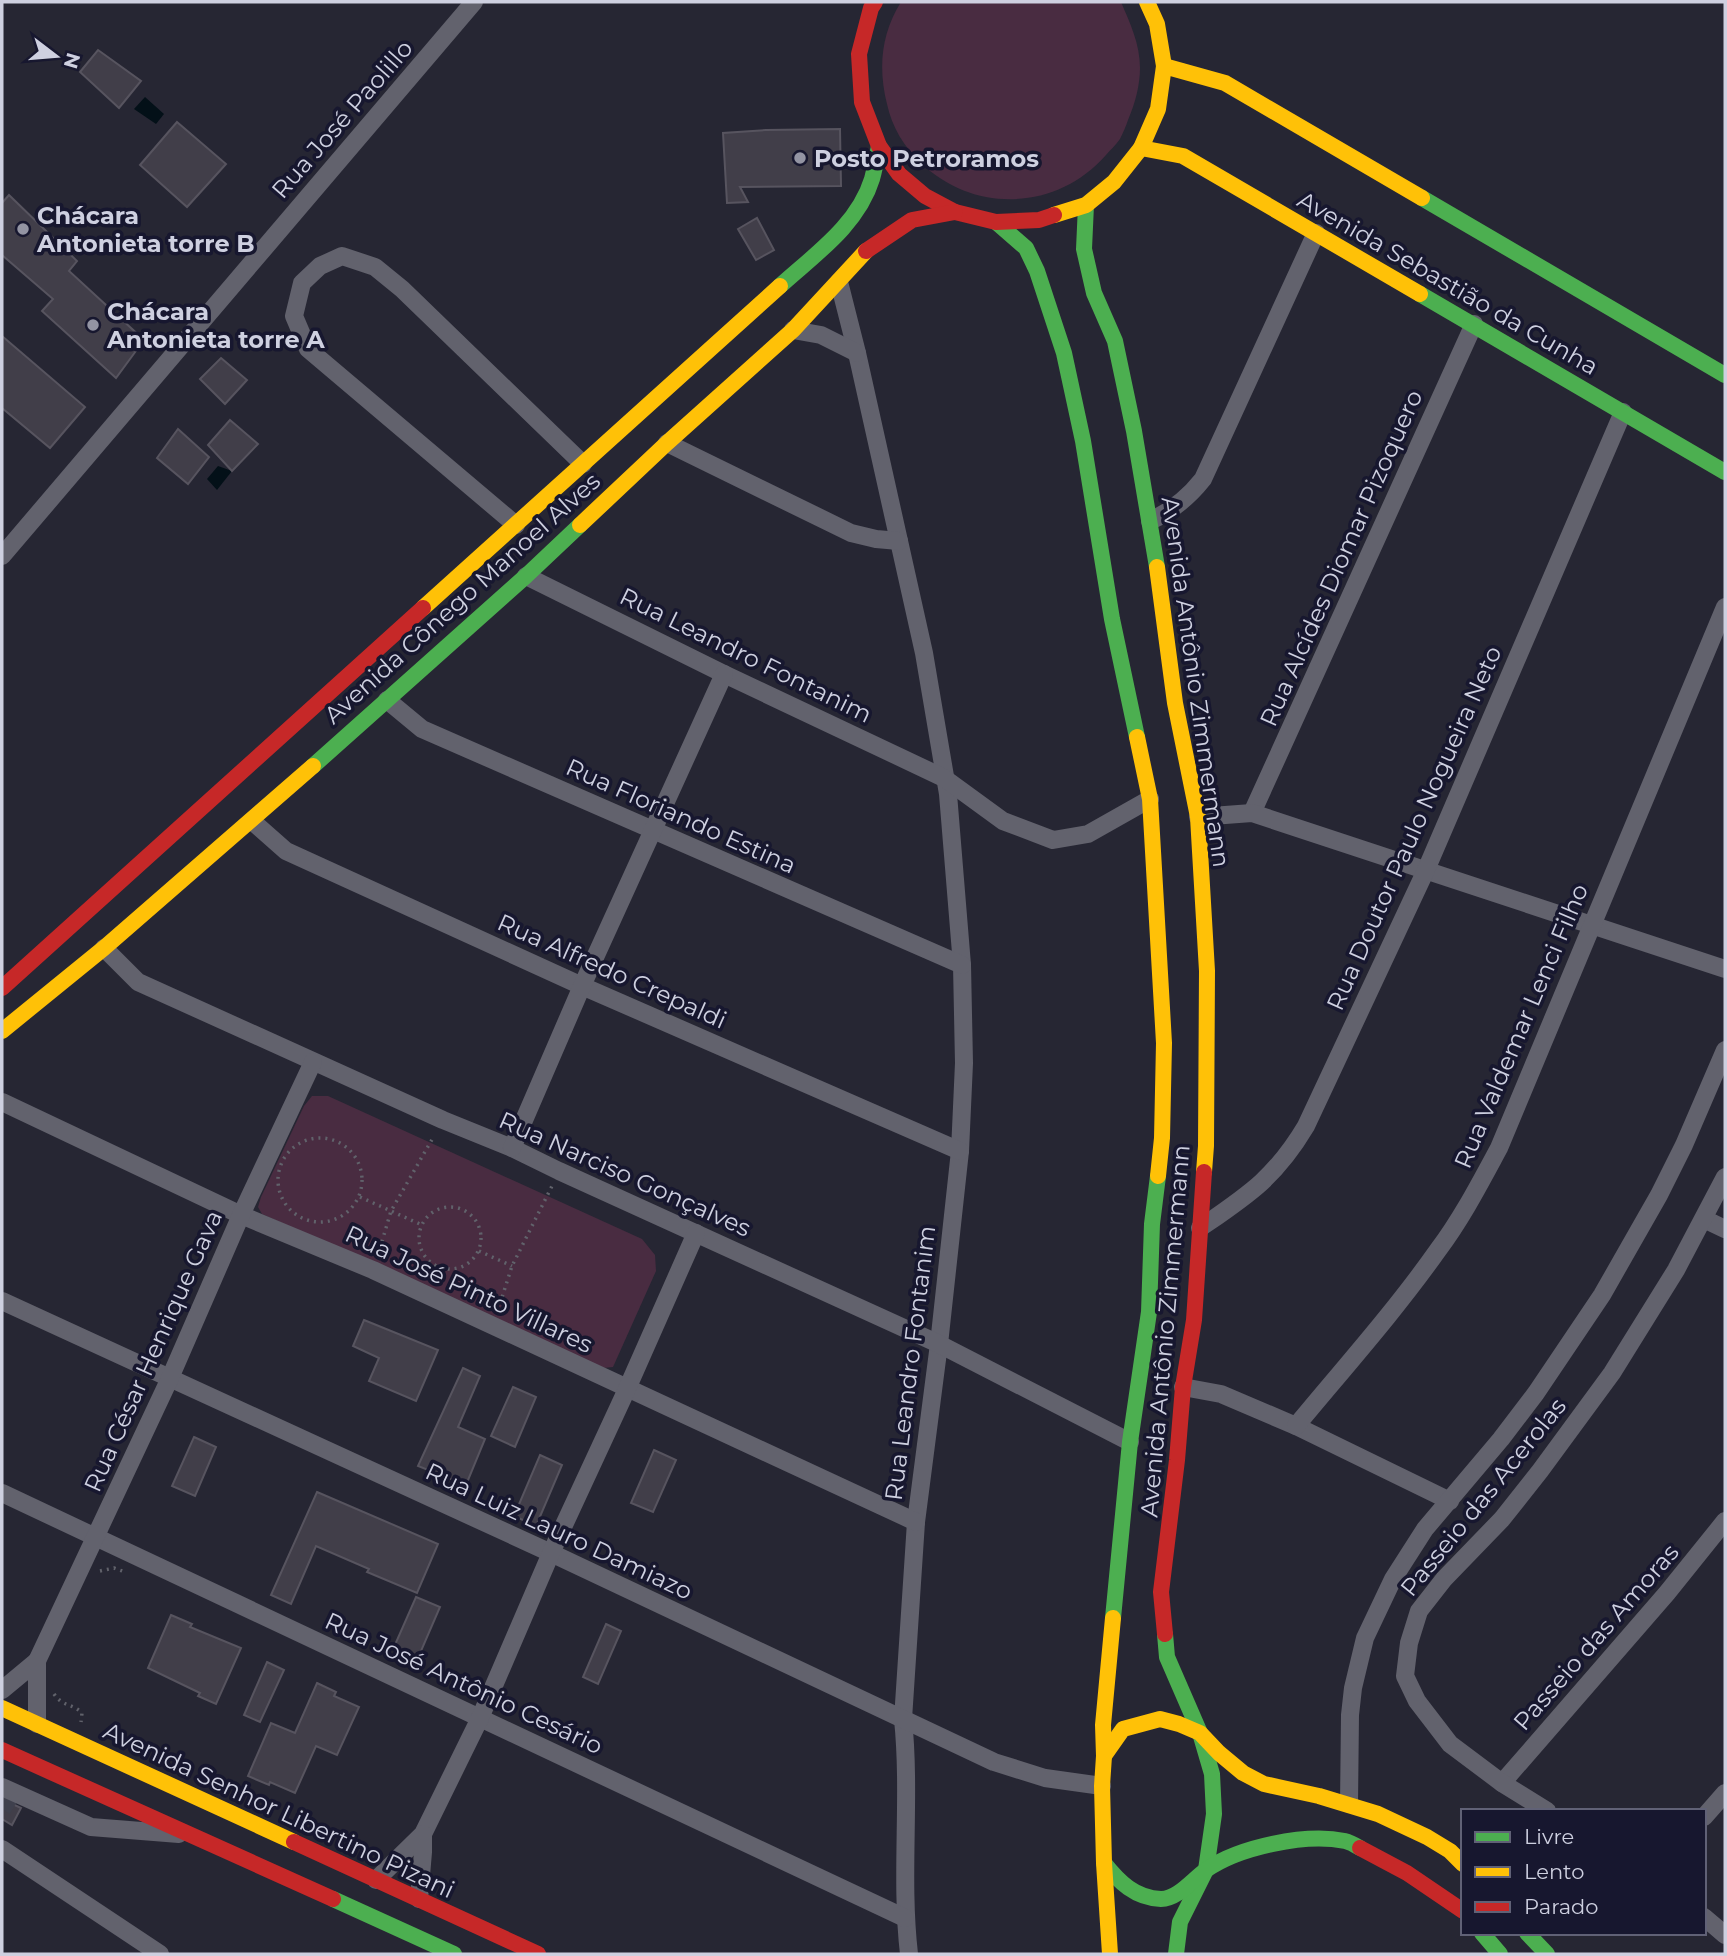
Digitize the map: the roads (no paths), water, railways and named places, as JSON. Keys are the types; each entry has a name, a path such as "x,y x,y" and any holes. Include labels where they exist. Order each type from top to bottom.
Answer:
{"street":[{"name":"Rua José Paolillo","path":"2,556 474,2"},
{"path":"875,2 859,54 862,102 879,146 899,174 925,196 955,212 996,222 1039,220 1086,205 1114,182 1141,148 1158,109 1164,66 1157,24 1147,2"},
{"path":"1157,24 1164,2"},
{"path":"1164,66 1224,83 1725,375"},
{"name":"Avenida Cônego Manoel Alves","path":"2,988 841,231 859,206 872,180 879,146"},
{"name":"Avenida Sebastião da Cunha","path":"1141,148 1183,156 1725,472"},
{"name":"Avenida Antônio Zimmermann","path":"1086,205 1084,249 1094,293 1115,341 1134,431 1150,521 1175,703 1198,817 1207,971 1206,1146 1194,1320 1183,1387 1161,1592 1167,1657 1200,1733 1212,1774 1214,1814 1206,1870 1180,1922 1176,1954"},
{"name":"Avenida Cônego Manoel Alves","path":"2,1031 252,821 526,576 667,443 793,330 865,251 912,220 955,212"},
{"name":"Avenida Antônio Zimmermann","path":"996,222 1026,248 1037,271 1064,353 1092,492 1112,619 1150,799 1164,1043 1162,1138 1152,1224 1149,1312 1130,1442 1103,1725 1104,1863 1110,1954"},
{"path":"1150,521 1175,508 1203,479 1316,233"},
{"path":"516,524 308,349 294,316 302,283 320,266 342,256 374,267 402,289 583,464"},
{"name":"Rua Leandro Fontanim","path":"839,282 934,707 948,794 962,965 964,1063 960,1151 916,1522 903,1719 906,1748 905,1918 909,1954"},
{"name":"Rua Alcídes Diomar Pizoquero","path":"1252,813 1474,324"},
{"path":"793,330 821,335 857,353"},
{"name":"Rua Doutor Paulo Nogueira Neto","path":"1200,1227 1257,1188 1281,1164 1306,1126 1426,870 1623,412"},
{"path":"667,443 851,533 899,541"},
{"name":"Rua Leandro Fontanim","path":"526,576 944,778 1003,821 1053,840 1088,834 1150,799"},
{"name":"Rua Valdemar Lenci Filho","path":"1296,1426 1439,1249 1467,1206 1499,1148 1725,607"},
{"path":"512,1148 582,986 724,674"},
{"name":"Rua Floriando Estina","path":"387,699 422,729 962,965"},
{"path":"1198,817 1252,813 1725,969"},
{"name":"Rua Alfredo Crepaldi","path":"252,821 286,851 582,986 960,1151"},
{"name":"Rua Narciso Gonçalves","path":"104,948 138,982 443,1120 512,1148 939,1344 1130,1442"},
{"path":"1349,1804 1353,1688 1365,1638 1393,1579 1425,1529 1536,1392 1602,1295 1659,1195 1703,1104 1725,1050"},
{"name":"Rua César Henrique Gava","path":"37,1724 37,1661 170,1378 241,1215 313,1062"},
{"name":"Rua José Pinto Villares","path":"2,1102 241,1215 373,1270 916,1522"},
{"name":"Passeio das Acerolas","path":"1502,1783 1450,1744 1418,1701 1405,1676 1409,1643 1419,1611 1444,1579 1502,1519 1577,1423 1645,1322 1725,1177"},
{"path":"1704,1219 1725,1229"},
{"path":"376,1880 423,1834 480,1718 551,1553 628,1389 696,1233"},
{"name":"Rua Luiz Lauro Damiazo","path":"2,1301 551,1553 994,1762 1045,1778 1102,1786"},
{"path":"1183,1387 1221,1394 1296,1426 1450,1501"},
{"name":"Rua José Antônio Cesário","path":"2,1493 905,1918"},
{"name":"Passeio das Amoras","path":"1502,1783 1667,1593 1725,1521"},
{"name":"Rua César Henrique Gava","path":"2,1690 37,1661"},
{"name":"Avenida Senhor Libertino Pizani","path":"2,1707 538,1954"},
{"path":"1104,1756 1123,1729 1160,1719 1179,1724 1200,1733 1219,1754 1243,1773 1264,1784 1349,1804 1378,1814 1427,1837 1450,1851 1461,1862"},
{"path":"2,1750 454,1954"},
{"path":"1502,1783 1544,1809"},
{"path":"8,1793 91,1827 194,1835"},
{"path":"1706,1815 1725,1793"},
{"path":"419,1899 424,1852 423,1834"},
{"path":"1104,1863 1118,1881 1137,1893 1163,1899 1176,1894 1206,1870 1244,1851 1274,1843 1306,1839 1348,1841 1424,1884 1461,1909"},
{"path":"2,1849 160,1954"},
{"path":"1706,1919 1725,1935"},
{"path":"1484,1935 1500,1954"},
{"path":"1529,1935 1547,1954"}],"tunnel":[{"path":"2,1809 9,1798"}],"place":[{"name":"Posto Petroramos","path":"800,158"},
{"name":"Chácara Antonieta torre B","path":"23,229"},
{"name":"Chácara Antonieta torre A","path":"93,325"}]}
